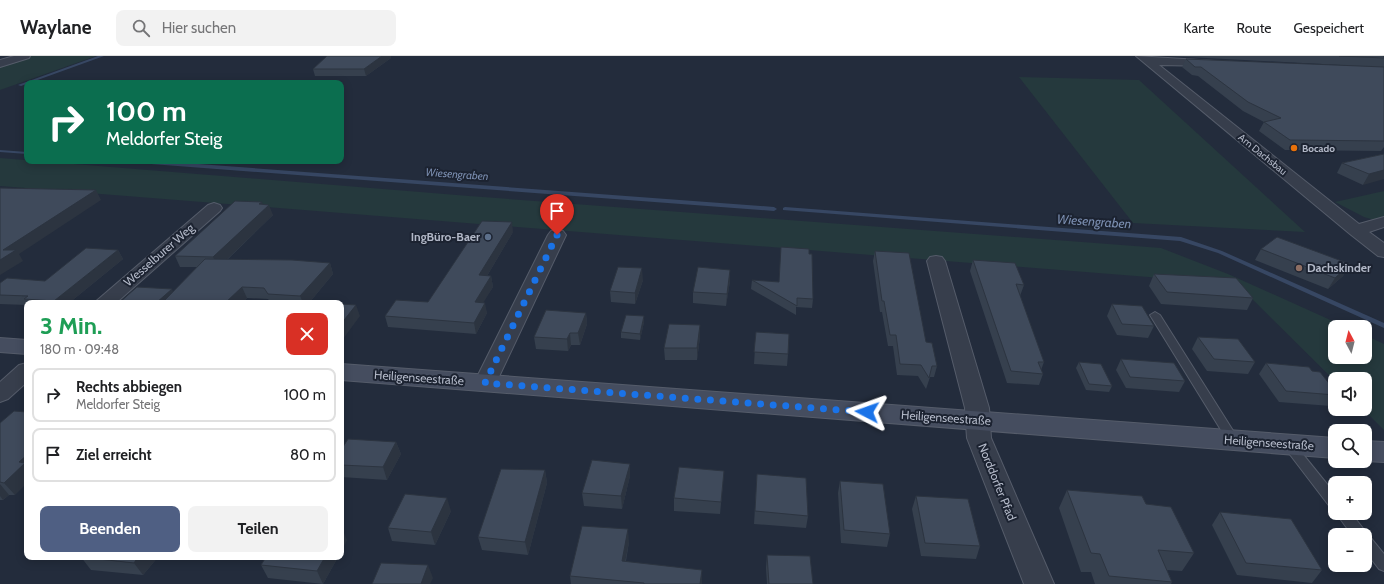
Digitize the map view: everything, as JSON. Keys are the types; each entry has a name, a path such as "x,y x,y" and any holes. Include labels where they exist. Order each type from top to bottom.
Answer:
{"main road":[{"path":"0,345 24,347"},
{"name":"Heiligenseestraße","path":"344,372 1328,448"},
{"path":"1372,451 1384,452"}],"street":[{"path":"0,64 25,56"},
{"path":"1144,58 1218,64"},
{"name":"Am Dachsbau","path":"1144,58 1384,252"},
{"name":"Wesselburer Weg","path":"107,300 214,208"},
{"path":"1356,230 1384,222"},
{"path":"485,383 557,235"},
{"name":"Norddorfer Pfad","path":"936,261 977,408 978,438 1039,584"},
{"path":"0,394 24,373"}],"lane":[{"path":"1155,315 1234,441"},
{"path":"1289,445 1328,494"},
{"path":"1348,520 1355,528"},
{"path":"1372,550 1384,565"}],"green space":[{"path":"28,56 96,56 28,80 24,80 24,82 0,90 0,65"},
{"path":"1019,77 1139,80 1305,232 1133,223"},
{"path":"0,158 24,160 24,164 74,164 469,196 1161,248 1228,274 1330,320 1328,320 1328,364 1372,364 1372,338 1384,344 1384,430 1370,416 1372,416 1372,372 1328,372 1328,374 1237,284 0,186"},
{"path":"1384,191 1384,217 1374,220 1364,217 1335,202"}],"building":[{"path":"327,56 382,56 364,69 313,69"},
{"path":"1339,56 1384,56 1384,58"},
{"path":"1186,59 1384,67 1384,141 1290,140 1264,122 1281,118 1248,102 1201,67 1195,67"},
{"path":"1384,154 1384,170 1369,174 1342,163"},
{"path":"0,188 96,190 3,250 16,250 0,260"},
{"path":"235,201 262,202 259,204 269,205 213,257 175,256"},
{"path":"482,221 512,222 479,275 491,276 475,302 485,303 474,323 385,316 396,300 428,302"},
{"path":"1277,237 1350,264 1335,278 1261,249"},
{"path":"781,247 809,249 809,254 812,254 813,299 797,298 797,306 752,280 779,282"},
{"path":"86,248 118,250 55,300 24,299 28,296 0,295 0,283 7,278 45,281"},
{"path":"875,251 909,253 926,342 932,343 937,366 932,366 929,378 921,365 900,364 896,335 890,335 884,301 882,301"},
{"path":"205,259 292,260 330,263 300,296 268,294 264,288 242,287 228,300 165,300"},
{"path":"973,260 1015,263 1024,285 1016,284 1044,362 1038,362 1043,374 1011,371"},
{"path":"618,267 642,268 635,293 610,291"},
{"path":"698,267 730,270 727,294 693,292"},
{"path":"1154,274 1236,278 1253,298 1167,292"},
{"path":"137,287 172,289 159,300 122,300"},
{"path":"344,304 356,305 344,320"},
{"path":"1112,304 1142,306 1154,326 1122,324"},
{"path":"546,310 586,313 578,333 570,333 567,339 534,337"},
{"path":"626,315 644,316 640,334 621,332"},
{"path":"669,324 700,325 697,348 664,348"},
{"path":"756,332 789,334 788,354 754,352"},
{"path":"1198,337 1238,339 1255,362 1214,359"},
{"path":"1121,359 1174,363 1185,381 1130,377"},
{"path":"1079,362 1101,364 1112,386 1089,384"},
{"path":"1266,363 1309,367 1312,371 1320,372 1328,382 1328,394 1286,391"},
{"path":"14,411 24,412 24,458 19,462 24,464 4,483 0,482 0,423"},
{"path":"348,439 396,442 383,467 344,465 344,445"},
{"path":"592,460 630,464 621,496 582,493"},
{"path":"679,467 724,471 721,502 674,498"},
{"path":"501,469 545,470 525,542 478,537"},
{"path":"757,474 806,478 808,516 755,511"},
{"path":"840,481 883,484 890,534 844,530"},
{"path":"1067,490 1142,496 1146,504 1171,507 1194,553 1158,550 1172,582 1109,576 1100,554 1091,553"},
{"path":"405,494 447,498 431,532 388,528"},
{"path":"916,496 968,499 980,546 925,543"},
{"path":"1220,512 1291,519 1322,570 1246,563"},
{"path":"582,526 628,529 622,561 702,570 700,584 644,584 570,576"},
{"path":"767,555 810,556 813,584 769,584"},
{"path":"108,560 136,560 134,563"},
{"path":"264,560 323,560 317,571 261,565"},
{"path":"381,563 428,565 421,584 372,584"}],"waterway":[{"path":"34,80 102,56"},
{"path":"20,85 24,84"},
{"name":"Wiesengraben","path":"0,151 24,153"},
{"name":"Wiesengraben","path":"178,164 774,209"},
{"name":"Wiesengraben","path":"785,209 1181,239 1220,252 1384,326"}],"place":[{"name":"Bocado","path":"1294,148"},
{"name":"IngBüro-Baer","path":"488,237"},
{"name":"Dachskinder","path":"1299,268"}],"route":[{"path":"557,235 485,383 867,412"}]}
